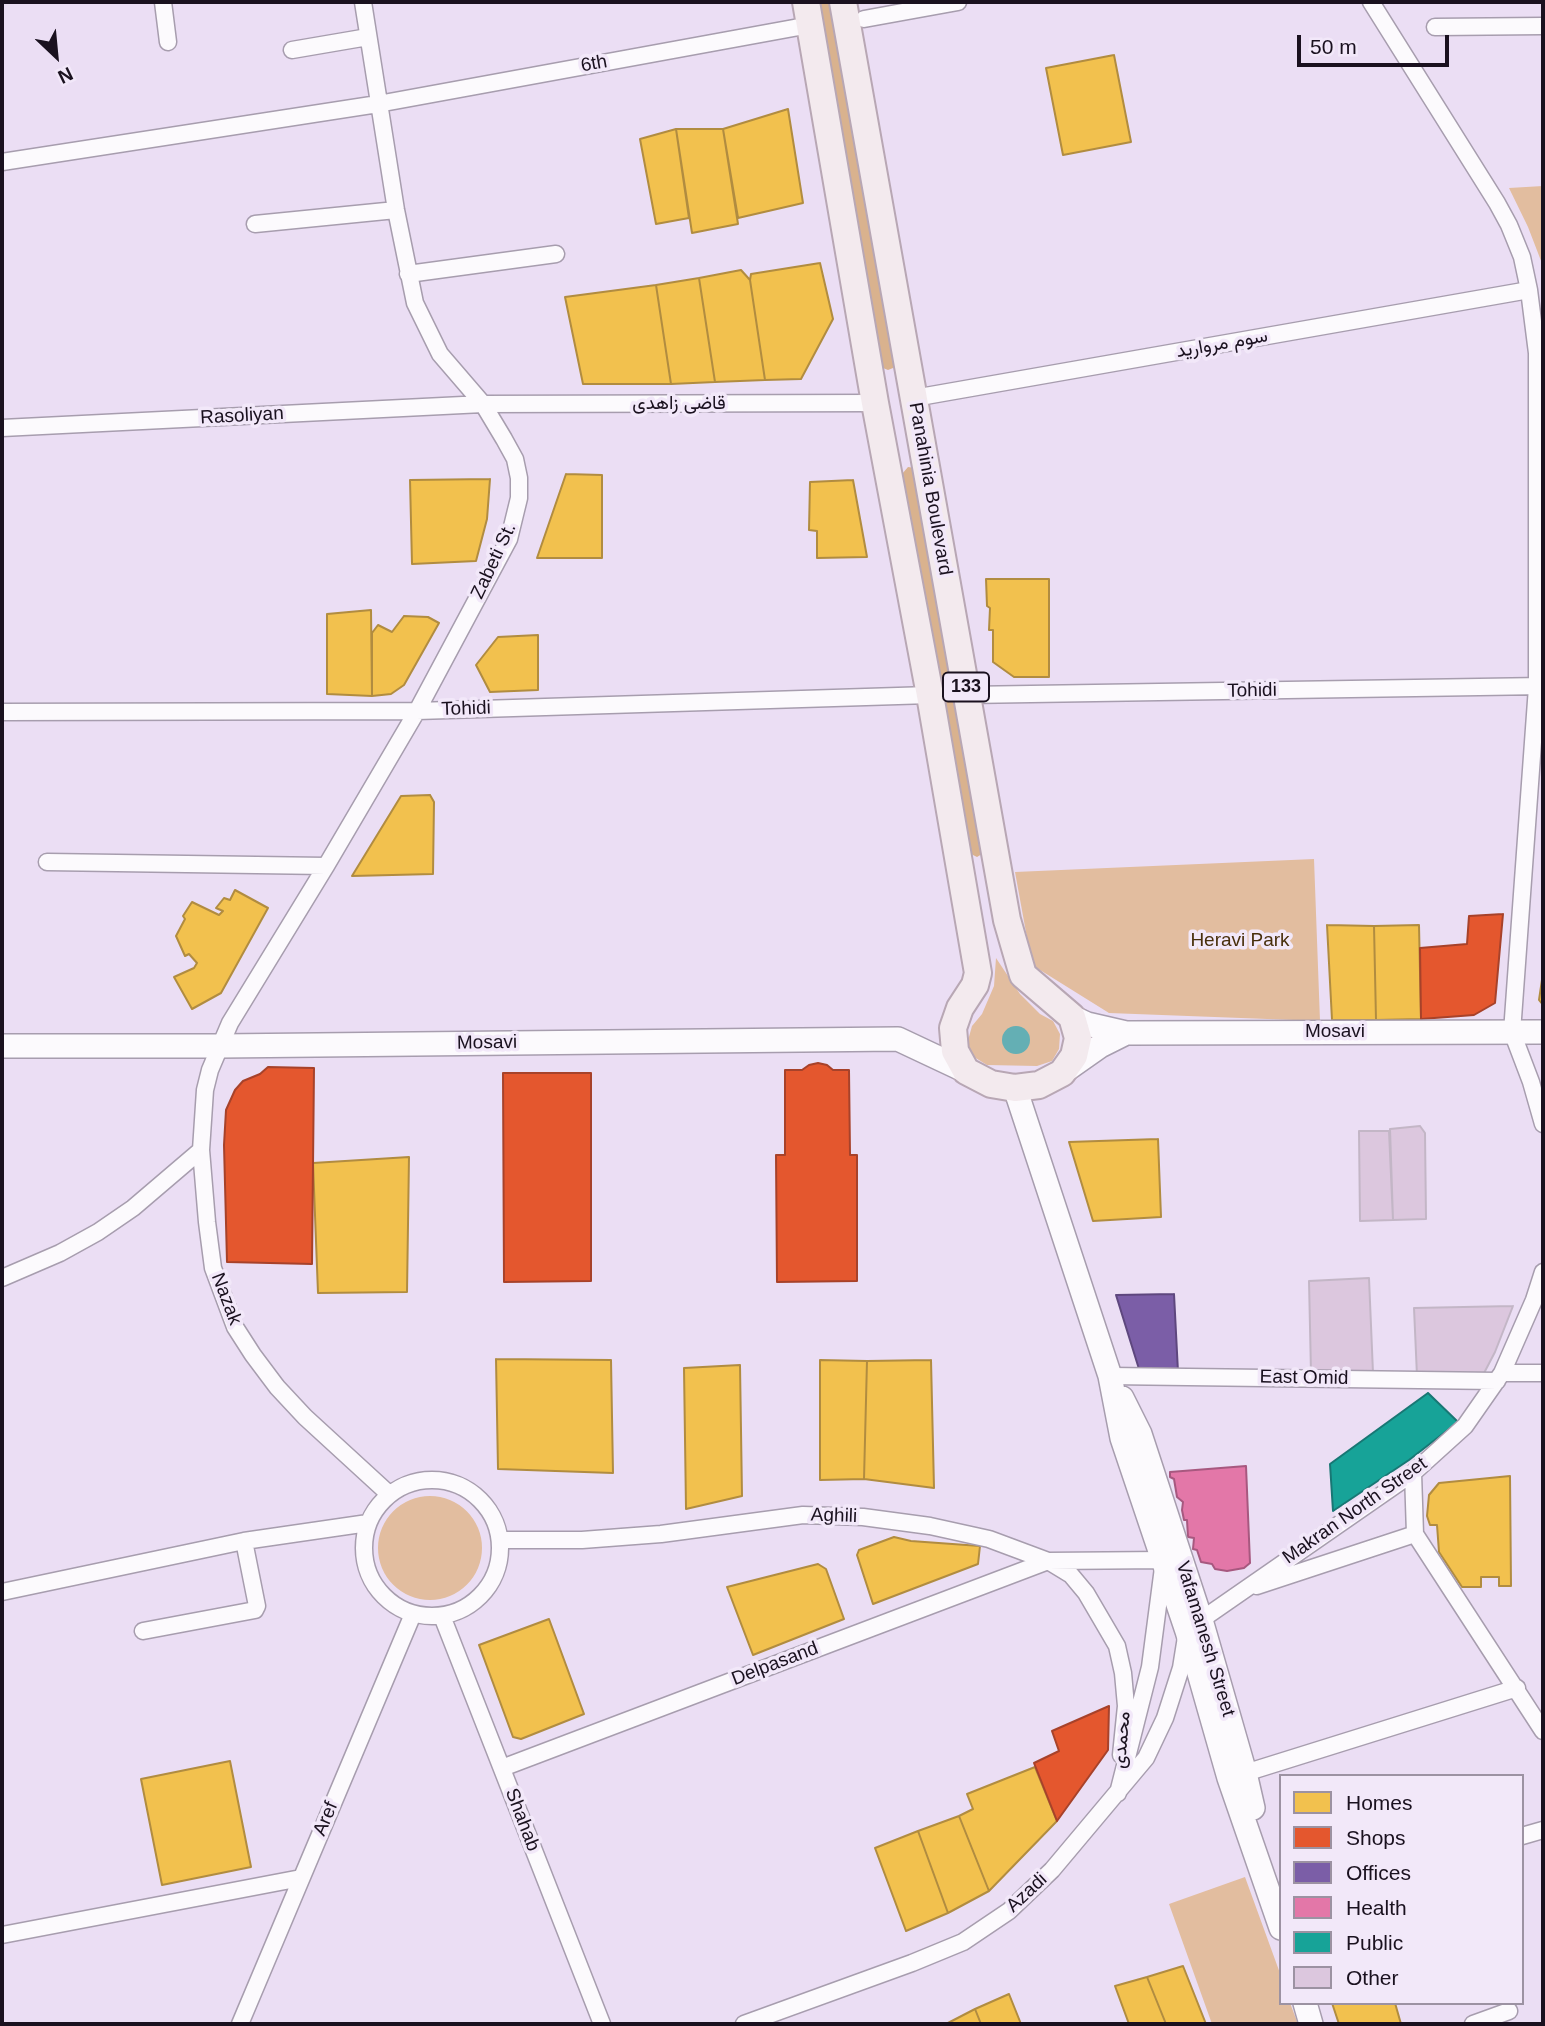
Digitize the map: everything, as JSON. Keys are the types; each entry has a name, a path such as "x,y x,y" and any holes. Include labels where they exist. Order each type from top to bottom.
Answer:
{"main road":[{"name":"Panahinia Boulevard","path":"843,2 1007,920 1023,975 1072,1017"},
{"name":"Panahinia Boulevard","path":"808,13 978,973 975,985 960,1008 953,1028 955,1051 966,1071"},
{"path":"875,403 914,398"},
{"path":"966,1071 990,1084 1015,1088 1040,1085 1062,1073 1074,1056 1078,1038 1072,1017"},
{"name":"Mosavi","path":"1072,1017 1087,1024 1126,1033 1543,1032"},
{"name":"Mosavi","path":"1062,1073 1100,1046 1126,1033"},
{"name":"Mosavi","path":"2,1046 898,1039 966,1071"},
{"name":"Vafamanesh Street","path":"1015,1088 1110,1376 1122,1438 1164,1560 1194,1625 1208,1705 1229,1778 1279,1916"},
{"name":"Vafamanesh Street","path":"1110,1376 1140,1434 1194,1625 1245,1773 1279,1916"},
{"path":"1306,2005 1311,2024"}],"street":[{"path":"163,2 168,42"},
{"name":"Zabeti St.","path":"220,1046 243,999 326,866 417,711 509,539 515,522 519,488 514,459 483,404 440,354 415,303 396,210 363,2"},
{"path":"864,19 958,2"},
{"path":"1371,2 1469,155 1503,214 1522,257 1540,354 1540,687 1512,1032 1543,1124"},
{"name":"6th","path":"2,162 378,104 808,13"},
{"path":"1435,27 1543,26"},
{"path":"292,50 368,37"},
{"path":"255,224 396,210"},
{"path":"408,274 556,254"},
{"name":"سوم مروارید","path":"914,398 1530,290"},
{"name":"قاضی زاهدی","path":"483,404 875,403"},
{"name":"Rasoliyan","path":"2,428 483,404"},
{"name":"Tohidi","path":"967,695 1540,687"},
{"name":"Tohidi","path":"2,712 417,711 930,695"},
{"path":"47,862 326,866"},
{"name":"Nazak","path":"220,1046 205,1090 201,1150 206,1222 213,1268 236,1327 269,1376 304,1417 389,1494"},
{"path":"2,1278 49,1258 98,1232 133,1208 201,1150"},
{"name":"Makran North Street","path":"1194,1625 1413,1473 1465,1426 1500,1377 1524,1325 1543,1272"},
{"name":"East Omid","path":"1110,1376 1500,1377 1543,1373"},
{"path":"1413,1473 1415,1534 1543,1731"},
{"path":"422,1480 444,1480 465,1488 482,1501 494,1519 500,1540 499,1561 492,1581 479,1597 462,1609 442,1616 413,1614 393,1605 376,1589 365,1568 363,1545 374,1510 389,1494 401,1486 422,1480"},
{"name":"Aghili","path":"500,1540 582,1540 660,1534 803,1515 851,1516 930,1526 989,1539 1048,1561 1164,1560"},
{"path":"2,1592 244,1541 368,1523"},
{"path":"1241,1591 1415,1534"},
{"path":"143,1630 255,1610 257,1606 244,1541"},
{"name":"محمدی","path":"1118,1793 1140,1715 1150,1667 1164,1560"},
{"name":"محمدی","path":"1048,1561 1071,1575 1086,1593 1117,1646 1124,1673 1126,1706 1118,1793"},
{"name":"Delpasand","path":"502,1768 1048,1561"},
{"name":"Aref","path":"240,2024 413,1614"},
{"name":"Shahab","path":"442,1616 602,2024"},
{"name":"Azadi","path":"744,2024 963,1942 1018,1903 1052,1870 1146,1758 1165,1718 1194,1625"},
{"path":"1181,1668 1194,1680 1208,1705"},
{"path":"1245,1773 1517,1688"},
{"path":"1524,1835 1543,1830"},
{"path":"2,1936 301,1878"},
{"path":"1473,2024 1509,2011"}],"green space":[{"path":"1543,186 1543,266 1509,188"},
{"name":"Heravi Park","path":"1314,859 1320,1021 1109,1013 1032,965 1015,872"},
{"path":"996,958 1020,994 1040,1014 1053,1021 1060,1034 1059,1049 1052,1061 1037,1066 987,1065 974,1057 967,1044 972,1026 982,1014 994,986"},
{"path":"430,1496 450,1500 467,1511 478,1528 482,1548 478,1568 467,1585 450,1596 430,1600 410,1596 393,1585 382,1568 378,1548 382,1528 393,1511 410,1500"},
{"path":"1245,1877 1279,1970 1279,2005 1291,2005 1298,2024 1212,2024 1169,1904"}],"shaded area":[{"path":"819,2 830,2 894,363 893,368 888,370 883,368"},
{"path":"908,467 915,468 982,854 977,857 969,853 941,699 902,474"},
{"path":"1016,1026 1026,1030 1030,1040 1026,1050 1016,1054 1006,1050 1002,1040 1006,1030"}],"building: Homes":[{"path":"1114,55 1131,142 1063,155 1046,68"},
{"path":"788,109 803,203 738,218 723,129"},
{"path":"676,129 723,129 738,224 692,233"},
{"path":"676,129 689,218 656,224 640,139"},
{"path":"820,263 833,319 801,379 765,380 751,274"},
{"path":"741,270 750,280 765,380 715,382 699,278"},
{"path":"699,278 715,382 671,384 656,285"},
{"path":"656,285 671,384 583,384 565,297"},
{"path":"566,474 602,475 602,558 537,558"},
{"path":"490,479 487,519 476,561 412,564 410,480"},
{"path":"853,480 867,557 817,558 817,531 809,530 810,482"},
{"path":"986,579 1049,579 1049,677 1014,677 993,662 993,630 989,630 990,608 987,606"},
{"path":"371,610 372,696 327,694 327,614"},
{"path":"404,616 428,617 439,623 404,685 391,694 372,696 372,633 378,625 392,632"},
{"path":"538,635 538,690 490,692 476,665 498,637"},
{"path":"430,795 434,802 433,874 352,876 401,796"},
{"path":"235,890 268,908 221,993 192,1009 174,977 194,968 197,963 189,954 185,956 176,936 185,919 183,916 192,902 219,915 223,911 216,908 224,898 230,900"},
{"path":"1327,925 1374,926 1376,1020 1332,1020"},
{"path":"1419,925 1421,1019 1376,1020 1374,926"},
{"path":"1543,973 1543,1005 1539,1000"},
{"path":"1158,1139 1161,1217 1093,1221 1069,1142"},
{"path":"409,1157 407,1292 318,1293 313,1163"},
{"path":"496,1359 611,1360 613,1473 498,1469"},
{"path":"820,1360 867,1361 864,1479 820,1480"},
{"path":"931,1360 934,1488 864,1479 867,1361"},
{"path":"740,1365 742,1496 686,1509 684,1368"},
{"path":"1510,1476 1511,1586 1499,1586 1499,1577 1481,1577 1481,1587 1462,1587 1439,1552 1437,1525 1430,1525 1427,1516 1429,1495 1439,1483"},
{"path":"894,1537 911,1541 980,1546 978,1564 873,1604 857,1555 859,1550"},
{"path":"818,1564 826,1569 844,1619 753,1655 727,1587"},
{"path":"549,1619 584,1714 521,1739 513,1737 479,1645"},
{"path":"230,1761 251,1867 162,1885 141,1779"},
{"path":"1035,1767 1057,1821 989,1891 959,1816 973,1809 967,1794"},
{"path":"959,1816 989,1891 948,1913 918,1831"},
{"path":"918,1831 948,1913 906,1931 875,1848"},
{"path":"1183,1966 1206,2024 1166,2024 1147,1977"},
{"path":"1147,1977 1166,2024 1129,2024 1115,1986"},
{"path":"1009,1994 1021,2024 981,2024 975,2009"},
{"path":"1333,2005 1396,2005 1401,2024 1339,2024"},
{"path":"975,2009 981,2024 946,2024"}],"building: Shops":[{"path":"1503,914 1495,1003 1474,1015 1421,1019 1420,948 1467,944 1469,916"},
{"path":"818,1063 833,1070 849,1070 850,1155 857,1155 857,1281 777,1282 776,1155 785,1155 785,1070 802,1070"},
{"path":"268,1067 314,1068 312,1264 227,1262 224,1145 226,1110 235,1090 243,1081 260,1074"},
{"path":"503,1073 591,1073 591,1281 504,1282"},
{"path":"1109,1706 1108,1750 1057,1821 1034,1763 1059,1751 1052,1731"}],"building: Offices":[{"path":"1174,1294 1178,1372 1139,1369 1116,1295"}],"building: Health":[{"path":"1246,1466 1250,1563 1244,1568 1227,1571 1215,1569 1212,1564 1201,1562 1197,1550 1193,1549 1194,1538 1188,1537 1187,1520 1184,1520 1182,1510 1183,1502 1177,1497 1170,1472"}],"building: Public":[{"path":"1428,1393 1458,1422 1409,1460 1333,1511 1330,1464"}],"building: Other":[{"path":"1420,1126 1425,1133 1426,1219 1393,1220 1390,1129"},
{"path":"1359,1131 1389,1131 1393,1220 1360,1221"},
{"path":"1369,1278 1373,1373 1311,1373 1309,1281"},
{"path":"1513,1306 1483,1375 1417,1376 1414,1308"}]}
